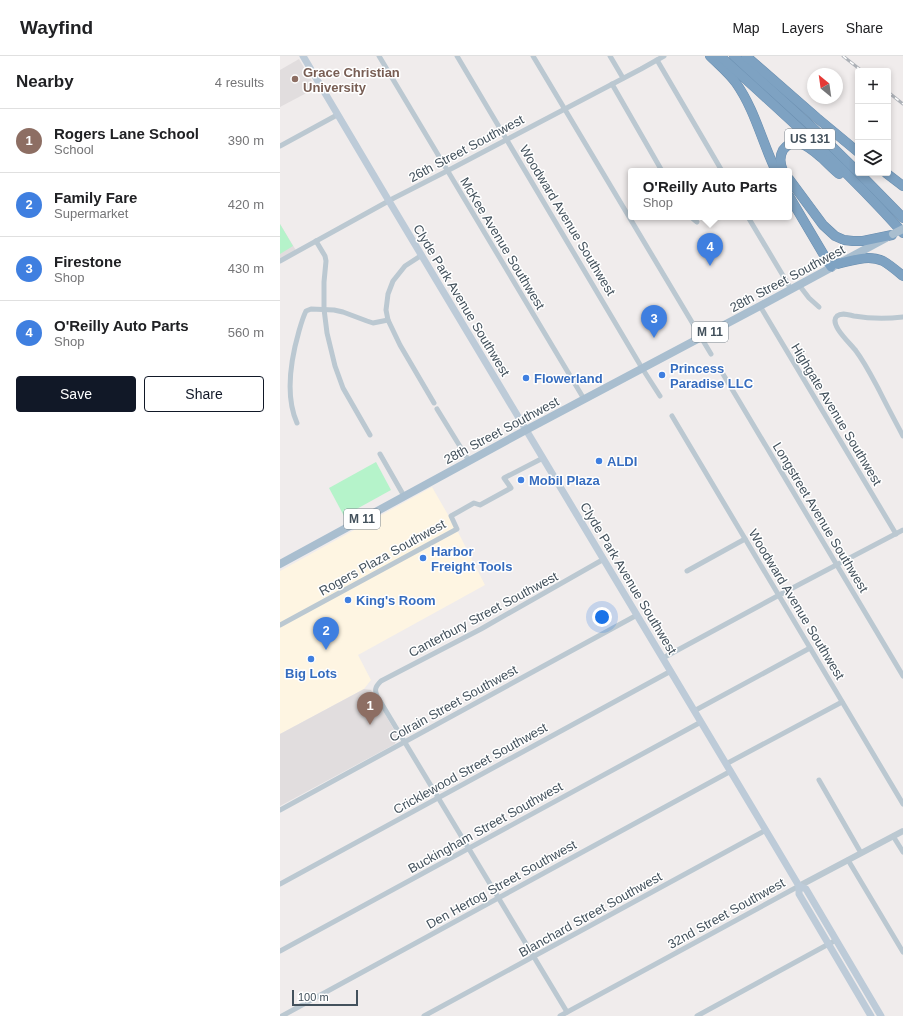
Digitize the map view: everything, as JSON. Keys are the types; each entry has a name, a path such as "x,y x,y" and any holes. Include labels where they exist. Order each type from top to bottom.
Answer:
{"highway":[{"path":"710,56 727,72 742,92 775,168"},
{"name":"US 131","path":"720,56 833,160 881,209 896,234"},
{"name":"US 131","path":"734,56 855,168"},
{"path":"746,56 855,150"},
{"path":"782,168 780,158 784,150 788,146 794,144 799,143 805,145 881,209"},
{"name":"US 131","path":"863,176 903,218"},
{"path":"890,176 903,186"},
{"path":"792,183 823,225 835,236 844,240 863,241 896,234"},
{"path":"792,201 834,266 862,258 875,258 887,263 903,276"}],"main road":[{"name":"Clyde Park Avenue Southwest","path":"303,56 766,830 799,886 799,894 871,1016"},
{"name":"28th Street Southwest","path":"280,564 526,430 903,229"},
{"name":"Clyde Park Avenue Southwest","path":"799,886 806,889 879,1015"}],"street":[{"name":"McKee Avenue Southwest","path":"379,56 584,400"},
{"name":"Woodward Avenue Southwest","path":"457,56 660,396"},
{"path":"534,56 628,216"},
{"path":"610,56 623,78"},
{"name":"26th Street Southwest","path":"280,261 389,201 664,56"},
{"path":"657,60 720,168"},
{"path":"612,84 660,168"},
{"path":"280,146 337,115"},
{"path":"631,220 711,354"},
{"path":"750,220 791,289"},
{"path":"316,241 325,256 326,261 324,309 330,349 343,388 370,435"},
{"path":"422,255 405,266 393,281 386,305 388,320 400,345 434,403"},
{"path":"799,285 809,298 819,307"},
{"name":"Highgate Avenue Southwest","path":"760,306 896,534"},
{"path":"297,423 293,412 290,381 296,341 306,311 310,309 324,309 343,312 367,322 388,320"},
{"path":"903,317 890,319 867,318 841,314 834,320 837,328 856,350 870,373 903,436"},
{"name":"Longstreet Avenue Southwest","path":"720,369 903,676"},
{"path":"437,409 469,461"},
{"name":"Woodward Avenue Southwest","path":"672,416 903,804"},
{"path":"380,454 404,496"},
{"name":"Rogers Plaza Southwest","path":"280,625 457,529 451,516 474,503 480,505 511,488 504,478 543,458"},
{"path":"662,658 903,530"},
{"path":"686,571 746,539"},
{"name":"Canterbury Street Southwest","path":"404,742 377,696 375,690 376,686 381,681 481,629 604,559"},
{"name":"Colrain Street Southwest","path":"280,810 637,616"},
{"path":"694,711 810,648"},
{"name":"Cricklewood Street Southwest","path":"280,884 671,671"},
{"path":"726,764 842,702"},
{"name":"Buckingham Street Southwest","path":"280,951 701,722"},
{"path":"404,742 567,1012"},
{"name":"Den Hertog Street Southwest","path":"282,1016 731,772"},
{"path":"819,780 861,853"},
{"name":"Blanchard Street Southwest","path":"424,1016 766,830"},
{"name":"32nd Street Southwest","path":"560,1016 903,831"},
{"path":"893,836 903,852"},
{"path":"848,860 903,952"},
{"path":"697,1016 836,940"}],"shaded area":[{"name":"Grace Christian University","path":"299,59 316,88 280,107 280,70"},
{"path":"280,224 297,252 280,261"},
{"path":"432,487 458,532 485,585 358,655 371,680 364,689 280,734 280,571"},
{"path":"364,689 371,690 397,735 395,744 280,806 280,734"}],"green space":[{"path":"280,224 293,246 280,254"},
{"path":"376,462 391,490 344,516 329,488"}],"railway":[{"path":"843,56 858,68"},
{"path":"891,94 903,104"}],"place":[{"name":"Grace Christian University","path":"295,79"},
{"name":"O'Reilly Auto Parts","path":"710,266"},
{"name":"Firestone","path":"654,338"},
{"name":"Princess Paradise LLC","path":"662,375"},
{"name":"Flowerland","path":"526,378"},
{"name":"ALDI","path":"599,461"},
{"name":"Mobil Plaza","path":"521,480"},
{"name":"Harbor Freight Tools","path":"423,558"},
{"name":"King's Room","path":"348,600"},
{"name":"Family Fare","path":"326,650"},
{"name":"Big Lots","path":"311,659"},
{"name":"Rogers Lane School","path":"370,725"}]}
